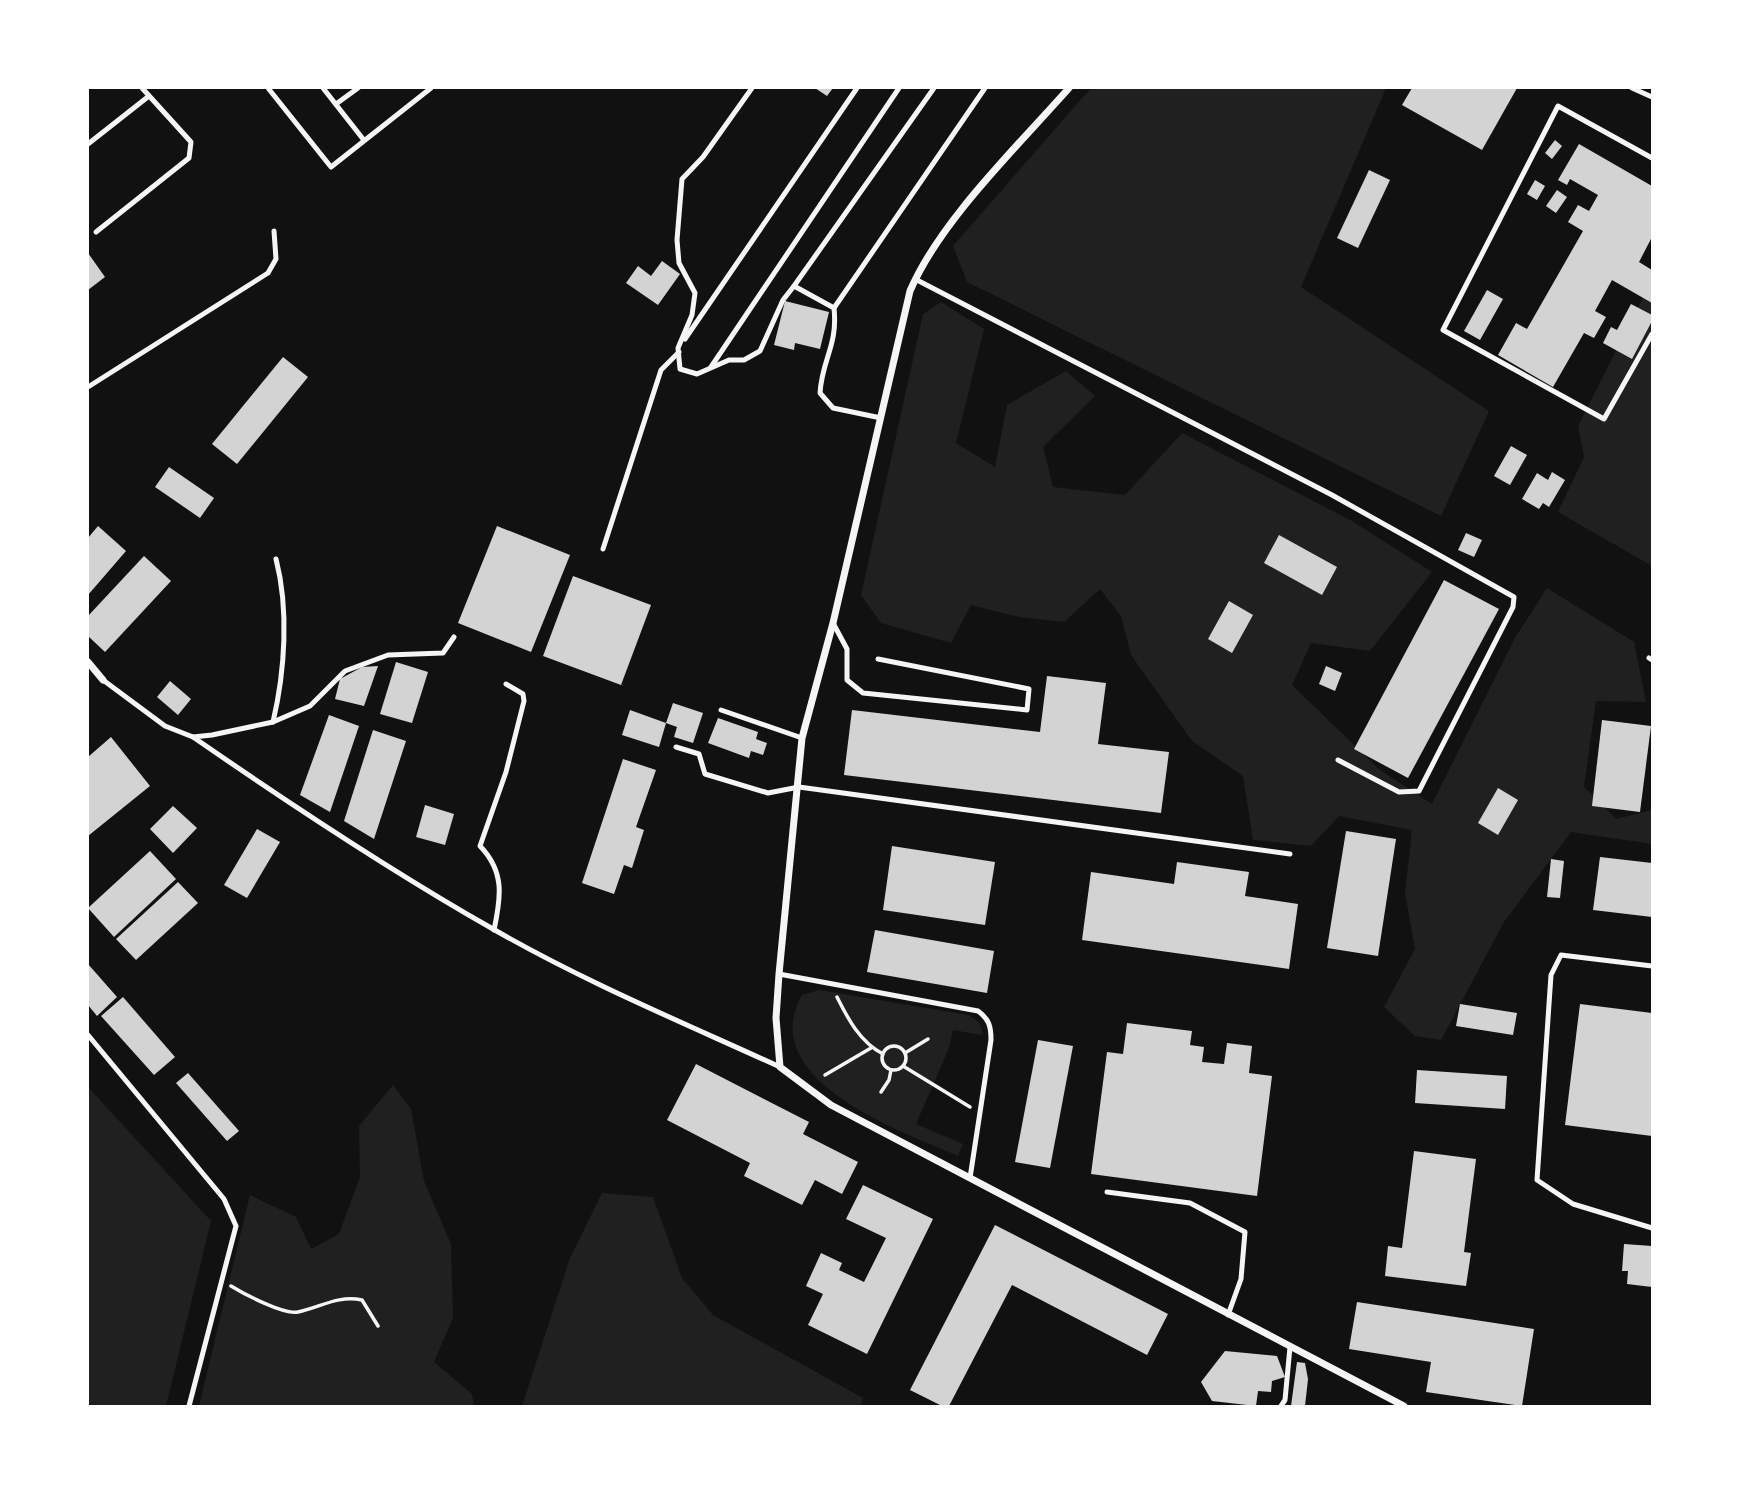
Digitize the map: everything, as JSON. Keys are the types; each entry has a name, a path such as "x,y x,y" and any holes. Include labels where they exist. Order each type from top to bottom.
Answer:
{"street":[{"path":"1069,88 942,235 915,279 833,623 802,738 776,1018 780,1067 831,1105 1404,1406"},
{"path":"88,662 103,680"}],"lane":[{"path":"96,232 188,158 191,142 142,88"},
{"path":"268,88 331,167 363,139 431,88"},
{"path":"323,88 363,139"},
{"path":"336,104 358,88"},
{"path":"752,88 704,157 682,179 677,240 679,263 695,293 692,315 679,350 680,369 697,374 729,360 744,360 760,351 783,300 934,88"},
{"path":"603,549 661,370 679,350 857,88"},
{"path":"710,368 898,88"},
{"path":"881,418 833,408 820,393 821,373 837,331 834,308 985,88"},
{"path":"1632,88 1653,97"},
{"path":"88,144 149,96"},
{"path":"1653,158 1558,106 1443,330 1604,419 1653,334"},
{"path":"88,387 268,273 276,259 274,231"},
{"path":"915,279 1332,495 1514,597 1513,607 1419,791 1399,792 1338,760"},
{"path":"794,286 834,308"},
{"path":"273,722 282,685 282,606 276,559"},
{"path":"833,623 847,649 847,680 863,693 1027,710 1029,689 878,659"},
{"path":"192,737 273,722 310,706 345,671 388,655 443,653 454,637"},
{"path":"103,680 165,726 192,737 289,803 494,930 599,985 780,1067"},
{"path":"494,930 502,893 492,858 480,846 506,772 524,701 523,694 506,684"},
{"path":"721,710 802,738"},
{"path":"676,747 699,754 705,774 768,793 799,787 1290,854"},
{"path":"1653,966 1561,956 1551,975 1537,1180 1573,1204 1653,1228"},
{"path":"779,974 978,1011 984,1016 989,1022 991,1040 970,1178"},
{"path":"88,1035 224,1199 236,1226 189,1406"},
{"path":"1107,1192 1190,1203 1245,1232 1241,1279 1228,1315"},
{"path":"1281,1406 1285,1400 1290,1347"}],"path":[{"path":"835,985 835,992 849,1021 871,1048 883,1054"},
{"path":"903,1066 905,1053 928,1039"},
{"path":"891,1070 882,1060 883,1054 894,1046 905,1053"},
{"path":"825,1074 871,1048"},
{"path":"891,1070 903,1066 980,1112"},
{"path":"881,1093 889,1080 891,1070"},
{"path":"223,1282 249,1297 295,1313 348,1297 362,1300 378,1326"}],"shaded area":[{"path":"1091,88 1386,88 1301,287 1489,411 1441,516 967,282 953,246"},
{"path":"1652,280 1652,566 1558,512 1584,457 1578,426"},
{"path":"941,302 984,329 956,443 995,467 1007,405 1066,371 1095,396 1043,447 1053,487 1125,495 1182,433 1352,521 1432,572 1370,651 1311,643 1292,685 1380,770 1432,804 1515,638 1547,588 1634,642 1646,702 1596,701 1584,787 1616,819 1652,810 1652,844 1571,832 1504,922 1441,1040 1415,1036 1384,1007 1415,949 1405,893 1412,830 1339,816 1311,846 1253,840 1243,776 1192,741 1131,655 1121,616 1100,589 1064,622 1019,617 971,605 951,643 881,623 861,595 923,314"},
{"path":"819,990 968,1015 979,1023 982,1035 953,1030 949,1048 916,1124 963,1144 958,1156 871,1117 841,1098 816,1077 798,1053 793,1025 802,995"},
{"path":"393,1085 411,1109 424,1181 451,1244 453,1318 434,1362 472,1394 474,1406 199,1406 250,1195 296,1217 311,1249 339,1234 360,1177 359,1126"},
{"path":"88,1087 211,1221 166,1406 88,1406"},
{"path":"602,1193 653,1197 682,1278 713,1315 863,1398 861,1406 522,1406 570,1258"}],"building":[{"path":"815,88 833,88 827,96"},
{"path":"1412,88 1517,88 1482,150 1402,105"},
{"path":"1555,140 1562,146 1552,159 1545,153"},
{"path":"1579,144 1652,186 1652,237 1639,262 1652,270 1652,303 1612,280 1595,311 1606,317 1594,338 1584,333 1553,387 1498,355 1516,323 1527,329 1583,231 1568,222 1578,205 1589,211 1598,195 1570,179 1567,185 1558,180"},
{"path":"1369,170 1390,180 1358,248 1337,238"},
{"path":"1535,180 1545,186 1537,200 1527,194"},
{"path":"1557,190 1567,197 1556,213 1546,206"},
{"path":"88,253 105,277 88,290"},
{"path":"662,261 680,274 658,305 626,283 638,266 651,276"},
{"path":"1487,290 1503,299 1480,340 1464,331"},
{"path":"785,301 829,312 820,349 795,343 794,350 774,345"},
{"path":"1631,304 1652,315 1652,321 1632,359 1603,343 1611,327 1617,330"},
{"path":"283,357 308,377 237,464 212,444"},
{"path":"1511,446 1527,455 1510,485 1494,476"},
{"path":"169,467 214,498 200,518 155,487"},
{"path":"1552,472 1565,480 1549,507 1543,503 1539,509 1522,499 1537,473 1548,480"},
{"path":"98,526 126,551 88,595 88,538"},
{"path":"497,526 570,555 531,652 458,623"},
{"path":"1466,533 1482,540 1474,557 1458,550"},
{"path":"1279,535 1337,567 1322,595 1264,563"},
{"path":"144,556 171,581 105,652 88,636 88,616"},
{"path":"573,576 651,605 621,685 543,656"},
{"path":"1444,580 1499,609 1408,778 1354,749"},
{"path":"1229,601 1253,615 1232,653 1208,639"},
{"path":"396,662 428,672 412,723 380,714"},
{"path":"378,666 364,706 335,699 340,679 362,667"},
{"path":"1326,666 1342,673 1335,691 1319,684"},
{"path":"1047,676 1106,683 1098,744 1169,752 1161,813 844,775 852,710 1040,732"},
{"path":"170,681 191,699 178,715 157,697"},
{"path":"673,703 703,713 693,743 674,737 677,727 666,723"},
{"path":"630,710 666,723 659,747 622,735"},
{"path":"329,715 359,726 330,812 300,795"},
{"path":"718,718 758,732 756,739 767,743 763,755 751,751 749,758 708,743"},
{"path":"1602,720 1651,726 1640,812 1592,806"},
{"path":"373,730 406,741 374,839 344,821"},
{"path":"111,737 150,786 88,836 88,757"},
{"path":"623,759 656,770 636,827 644,830 632,868 624,865 614,894 582,883"},
{"path":"1498,788 1518,800 1498,835 1478,823"},
{"path":"425,805 454,814 445,845 416,837"},
{"path":"173,806 197,828 173,853 150,829"},
{"path":"257,829 280,842 247,898 224,885"},
{"path":"1346,831 1396,839 1378,956 1327,948"},
{"path":"892,846 995,862 985,925 883,910"},
{"path":"150,851 176,879 114,937 88,908"},
{"path":"1600,857 1652,863 1652,917 1593,910"},
{"path":"1551,859 1564,861 1560,898 1547,897"},
{"path":"1177,862 1249,872 1245,896 1298,904 1289,969 1082,940 1091,872 1174,884"},
{"path":"178,882 198,903 136,960 116,939"},
{"path":"875,930 994,951 987,993 867,972"},
{"path":"88,964 117,997 97,1016 88,1005"},
{"path":"123,997 175,1057 154,1075 101,1016"},
{"path":"1460,1004 1517,1013 1513,1035 1456,1026"},
{"path":"1580,1004 1652,1013 1652,1136 1565,1125"},
{"path":"1127,1023 1192,1031 1190,1045 1204,1047 1202,1062 1224,1064 1227,1043 1252,1046 1249,1073 1272,1076 1257,1196 1091,1174 1107,1052 1123,1054"},
{"path":"1038,1040 1073,1046 1050,1168 1015,1162"},
{"path":"696,1064 809,1122 803,1134 858,1162 842,1194 815,1180 802,1205 744,1176 750,1163 667,1120"},
{"path":"1417,1070 1507,1076 1505,1109 1415,1103"},
{"path":"188,1073 239,1131 227,1141 176,1083"},
{"path":"1414,1151 1476,1159 1464,1252 1471,1253 1466,1286 1385,1276 1388,1246 1402,1248"},
{"path":"863,1185 933,1219 867,1354 808,1325 823,1294 806,1286 821,1253 842,1263 839,1270 864,1282 886,1238 846,1219"},
{"path":"995,1225 1168,1314 1147,1355 1012,1285 949,1406 942,1406 910,1390"},
{"path":"1624,1244 1652,1246 1652,1287 1627,1284 1628,1271 1622,1271"},
{"path":"1357,1302 1534,1329 1522,1406 1426,1392 1431,1362 1349,1349"},
{"path":"1225,1351 1277,1356 1285,1377 1272,1381 1271,1392 1258,1391 1256,1406 1212,1401 1201,1382"},
{"path":"1297,1362 1305,1363 1308,1379 1305,1406 1291,1406"}]}
